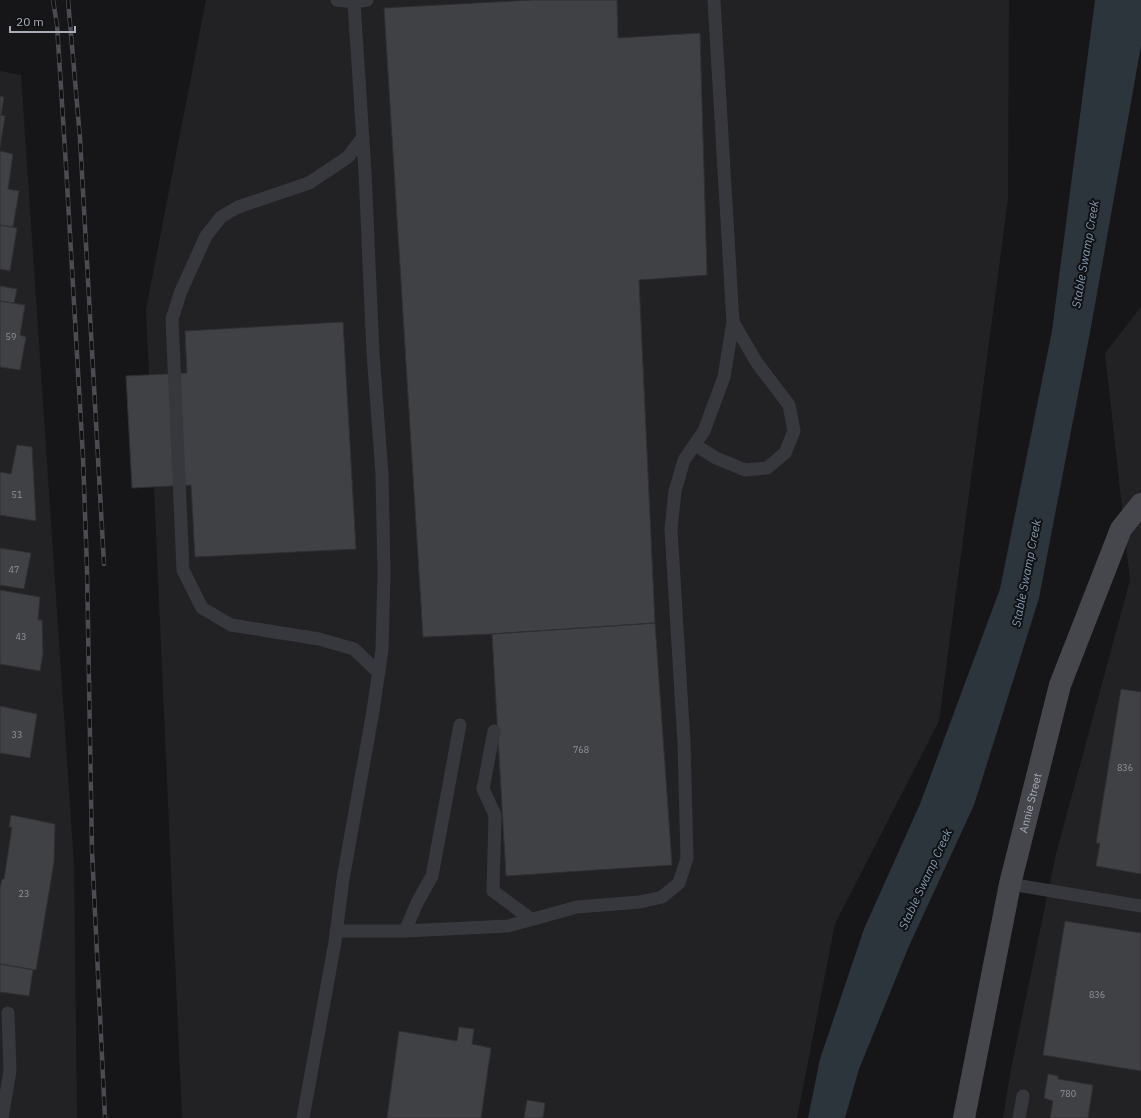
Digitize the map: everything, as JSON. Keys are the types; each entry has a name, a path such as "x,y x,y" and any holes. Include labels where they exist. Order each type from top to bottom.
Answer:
{"street":[{"name":"Annie Street","path":"964,1118 1010,884 1060,685 1121,529 1141,504"}],"lane":[{"path":"303,1118 336,931 343,879 373,711 382,650 384,573 382,474 373,353 363,137 361,1 337,0"},
{"path":"336,931 405,931 508,926 576,907 640,902 662,897 679,883 687,858 684,743 671,529 675,491 684,460 704,431 724,377 733,322 714,0"},
{"path":"363,137 348,157 309,182 238,207 221,217 206,236 181,290 172,319 183,570 202,608 231,625 319,639 354,648 378,673"},
{"path":"695,445 716,458 745,470 767,468 786,453 794,431 789,405 758,364 733,322"},
{"path":"405,931 416,903 432,876 460,725"},
{"path":"494,731 483,789 495,815 492,891 531,919"},
{"path":"1010,884 1141,906"},
{"path":"2,1118 10,1071 8,1013"},
{"path":"1019,1118 1023,1096"}],"shaded area":[{"path":"206,0 1009,0 1008,199 939,721 835,924 797,1118 182,1118 146,309"},
{"path":"0,71 21,75 74,865 77,1118 0,1118"},
{"path":"1141,307 1141,1118 1003,1118 1011,1069 1056,854 1130,580 1105,353"}],"water":[{"name":"Stable Swamp Creek","path":"1095,0 1141,0 1141,46 1091,327 1039,598 974,805 909,946 859,1069 845,1118 808,1118 820,1059 864,929 920,804 1000,589 1052,331"}],"building":[{"path":"533,0 617,0 618,38 700,33 707,275 639,280 655,623 423,637 384,8"},
{"path":"0,96 4,97 1,115 0,115"},
{"path":"0,115 5,116 0,147"},
{"path":"0,151 13,154 8,189 19,191 13,227 0,225"},
{"path":"0,225 17,228 10,271 0,269"},
{"path":"0,286 17,289 14,303 0,301"},
{"path":"0,301 25,305 20,335 26,337 20,370 0,367"},
{"path":"343,322 356,549 195,557 191,485 132,488 126,376 187,373 185,331"},
{"path":"17,445 32,447 36,521 0,515 0,472 11,474"},
{"path":"0,548 31,553 24,589 0,585"},
{"path":"0,590 40,597 38,620 42,620 43,653 40,671 0,664"},
{"path":"655,623 672,865 506,876 492,634"},
{"path":"1121,689 1141,692 1141,874 1096,866 1100,843 1096,843"},
{"path":"0,706 37,714 30,758 0,753"},
{"path":"11,815 55,824 54,862 36,970 0,964 0,888 2,879 4,879 12,827 9,827"},
{"path":"1065,921 1141,933 1141,1071 1043,1055"},
{"path":"0,964 33,970 29,996 0,992"},
{"path":"459,1027 474,1029 472,1044 491,1048 481,1118 387,1118 399,1031 457,1041"},
{"path":"1048,1074 1058,1076 1058,1079 1093,1085 1088,1118 1050,1118 1053,1101 1044,1098"},
{"path":"527,1100 545,1103 543,1118 524,1118"}],"railway":[{"path":"53,0 57,25 83,457 87,569 92,851 105,1118"},
{"path":"68,0 80,138 104,564"}]}
